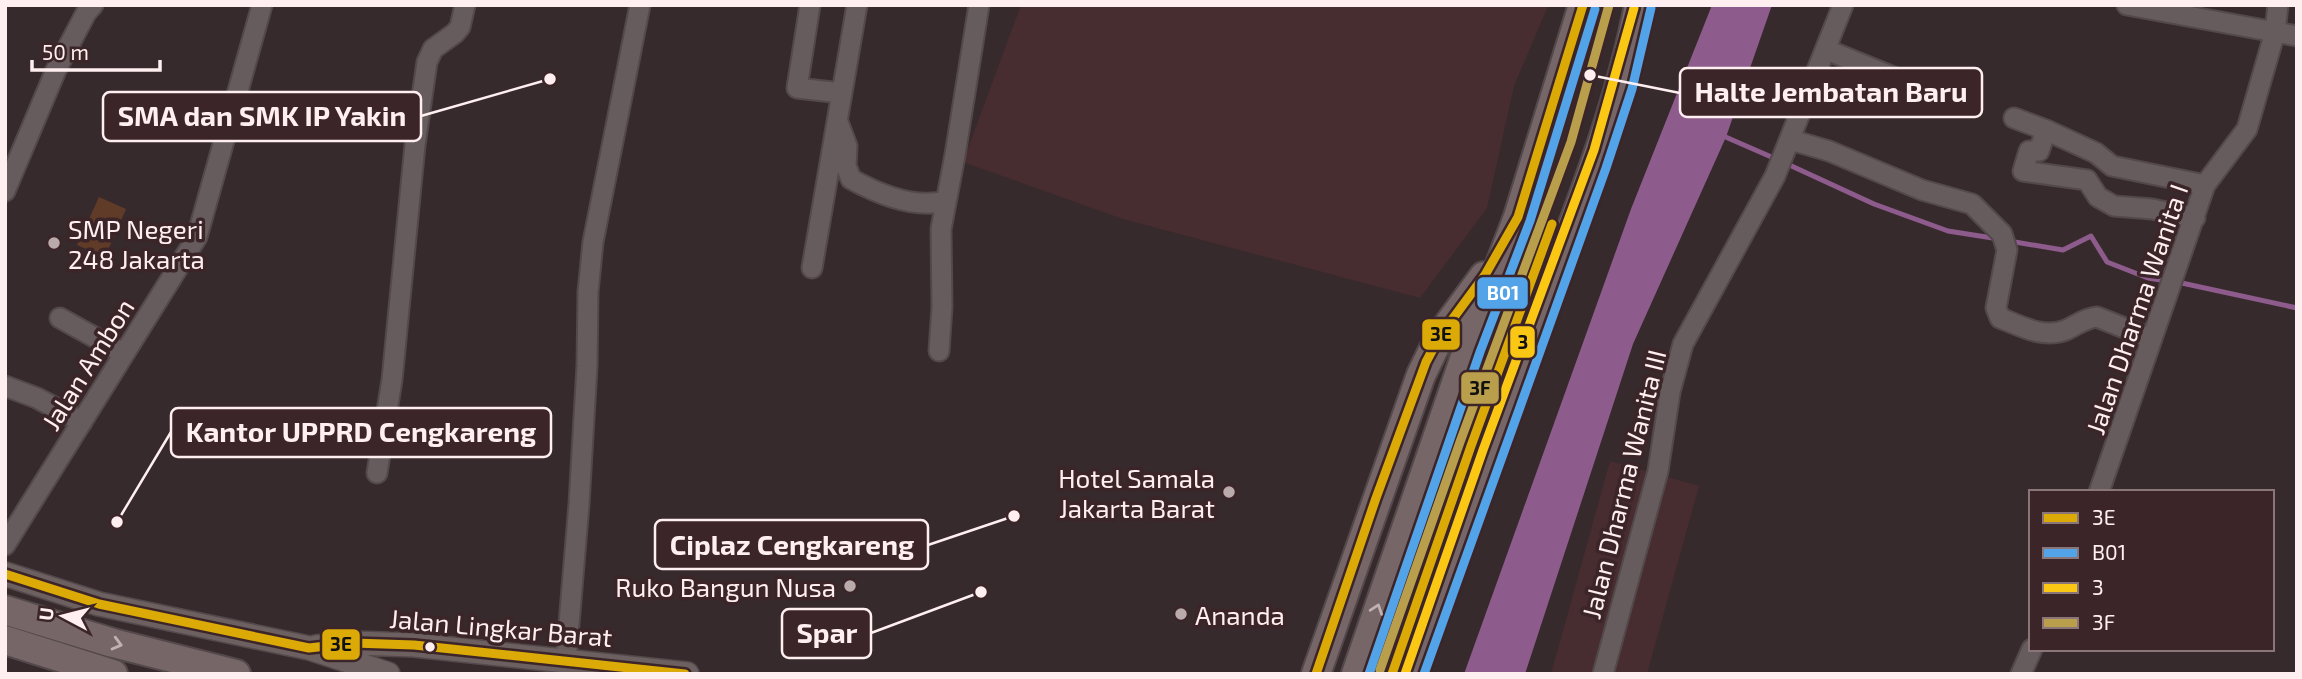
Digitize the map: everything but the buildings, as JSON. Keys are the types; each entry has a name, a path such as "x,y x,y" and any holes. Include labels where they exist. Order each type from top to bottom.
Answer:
{"highway":[{"path":"1356,674 1426,465 1518,217 1583,5"},
{"path":"1411,674 1608,127 1631,46 1639,5"},
{"path":"1316,674 1426,362 1440,336 1485,275 1518,217"},
{"path":"1410,405 1426,465"},
{"path":"5,610 113,643 236,674"},
{"path":"5,640 113,674"}],"main road":[{"name":"Jalan Lingkar Barat","path":"5,574 99,604 309,648 388,674"},
{"name":"Jalan Lingkar Barat","path":"309,648 353,643 414,645 687,674"}],"street":[{"path":"5,191 56,69 93,5"},
{"name":"Jalan Ambon","path":"5,545 197,237 262,5"},
{"path":"377,472 392,380 415,145 428,62 433,49 460,27 465,5"},
{"path":"566,660 579,504 587,366 588,292 593,242 640,5"},
{"path":"810,5 797,88 841,93"},
{"path":"812,268 857,5"},
{"path":"939,351 942,307 941,229 979,5"},
{"name":"Jalan Dharma Wanita III","path":"1603,674 1658,471 1670,392 1683,344 1775,176 1843,5"},
{"path":"2127,5 2297,36"},
{"name":"Jalan Dharma Wanita I","path":"2100,490 2205,185 2246,129 2275,32 2278,5"},
{"path":"1827,50 1940,96"},
{"path":"2014,118 2096,153 2112,166 2205,185"},
{"path":"837,119 847,146 847,171 851,179 887,196 928,204 946,201"},
{"path":"2046,130 2039,151 2029,151 2023,171 2087,180 2098,197 2114,206 2152,209 2195,218"},
{"path":"1788,147 1829,151 1922,190 1972,205 2004,242 1996,308 2000,318 2044,334 2064,331 2089,318 2098,317 2152,339"},
{"path":"60,318 123,353"},
{"path":"5,386 37,398 82,422"},
{"path":"2021,674 2031,651"}],"shaded area":[{"path":"1021,5 1548,6 1514,86 1487,208 1420,298 1123,219 963,162"},
{"path":"1712,5 1772,5 1726,137 1633,344 1525,674 1464,674 1631,209"},
{"path":"99,197 126,209 105,257 77,245"},
{"path":"1610,461 1699,486 1647,674 1551,674"}],"waterway":[{"path":"1721,135 1776,159"},
{"path":"1785,163 1874,204 1948,231 1999,239"},
{"path":"2009,241 2063,250 2091,236 2107,262 2148,278 2167,281"},
{"path":"2177,282 2297,308"}],"transit line":[{"name":"3E","path":"1316,674 1426,362 1440,336 1485,275 1518,217 1583,5"},
{"name":"3F","path":"1380,670 1460,442 1571,142 1609,5"},
{"name":"3","path":"1405,674 1483,450 1594,150 1634,8"},
{"name":"B01","path":"1424,674 1606,168 1632,89 1651,8"},
{"name":"B01","path":"1369,674 1480,352 1530,221 1595,9"},
{"name":"3E","path":"1392,674 1552,224"},
{"name":"3E","path":"5,574 99,604 309,648 353,643 414,645 685,674"}],"place":[{"name":"Halte Jembatan Baru","path":"1590,75"},
{"name":"SMA dan SMK IP Yakin","path":"550,79"},
{"name":"SMP Negeri 248 Jakarta","path":"54,243"},
{"name":"Hotel Samala Jakarta Barat","path":"1229,492"},
{"name":"Ciplaz Cengkareng","path":"1014,516"},
{"name":"Kantor UPPRD Cengkareng","path":"117,522"},
{"name":"Ruko Bangun Nusa","path":"850,586"},
{"name":"Spar","path":"981,592"},
{"name":"Ananda","path":"1181,614"}]}
